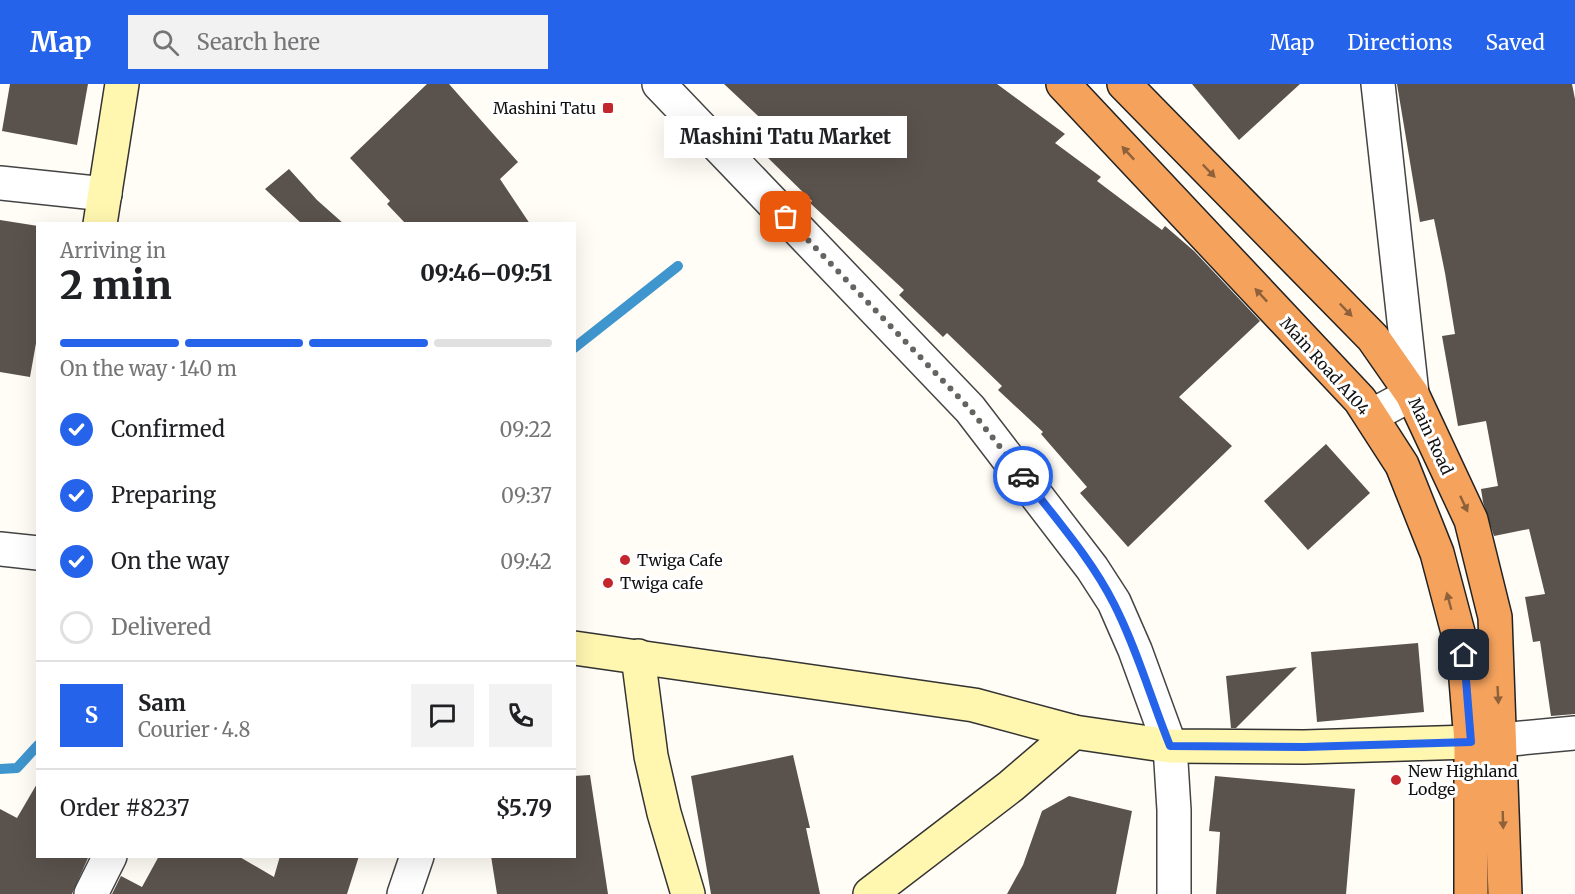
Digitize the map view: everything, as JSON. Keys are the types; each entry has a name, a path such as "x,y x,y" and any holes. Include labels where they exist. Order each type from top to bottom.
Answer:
{"highway":[{"name":"Main Road A104","path":"1063,84 1360,400 1402,465 1437,553 1486,741 1471,894"},
{"name":"Main Road","path":"1124,84 1373,338 1412,394 1471,520 1494,617 1486,741 1505,894"}],"street":[{"path":"0,183 103,209 122,84"},
{"path":"659,84 970,409 1092,568 1114,602 1135,650 1170,746 1174,810 1174,894"},
{"path":"1371,416 1412,394 1378,84"},
{"path":"0,549 36,553"},
{"path":"576,648 974,705 1074,732 1170,746 1304,747 1486,741 1575,734"},
{"path":"638,656 656,779 688,894"},
{"path":"877,892 1011,786 1074,732"},
{"path":"90,894 109,858"},
{"path":"404,894 416,858"}],"building":[{"path":"10,84 88,84 77,145 2,131"},
{"path":"427,84 449,84 518,162 500,179 529,222 404,222 387,204 390,201 350,158"},
{"path":"724,84 997,84 1065,134 1055,143 1101,177 1097,181 1162,230 1165,226 1194,251 1260,321 1179,397 1232,446 1128,547 1080,493 1087,487 1041,434 1043,432 998,390 1002,386 947,333 943,337 899,295 904,290 810,203 812,201 757,147 773,130"},
{"path":"1192,84 1300,84 1239,140"},
{"path":"1397,84 1572,84 1575,99 1575,714 1551,716 1540,641 1533,642 1525,597 1545,594 1529,529 1494,536 1483,502 1481,489 1498,486 1486,421 1458,426 1442,336 1455,334 1445,273 1434,219 1420,222"},
{"path":"289,169 317,200 342,222 300,222 265,189"},
{"path":"0,220 36,226 36,343 30,377 0,372"},
{"path":"1326,444 1370,493 1308,550 1264,501"},
{"path":"1418,643 1424,712 1317,722 1311,652"},
{"path":"1297,667 1236,728 1231,728 1226,676"},
{"path":"793,755 810,828 806,828 820,894 711,894 691,776"},
{"path":"590,775 608,894 497,894 491,858 576,858 576,776"},
{"path":"1215,776 1355,789 1346,894 1216,894 1220,832 1209,831"},
{"path":"36,785 36,858 88,858 72,894 0,894 0,809 17,818"},
{"path":"1069,796 1132,811 1116,894 1007,894 1023,865 1042,811"},
{"path":"158,858 241,858 274,877 279,858 358,858 347,894 112,894 121,876 142,887"}],"waterway":[{"path":"576,346 678,266"},
{"path":"0,769 17,768 36,747"}],"way so far":[{"path":"786,217 970,409 1023,476"}],"place":[{"name":"Mashini Tatu","path":"608,108"},
{"name":"Mashini Tatu Market","path":"786,217"},
{"name":"Twiga Cafe","path":"625,560"},
{"name":"Twiga cafe","path":"608,583"},
{"name":"New Highland Lodge","path":"1396,780"}],"route":[{"path":"1023,476 1092,568 1114,602 1135,650 1170,746 1304,747 1471,742 1464,655"}]}
